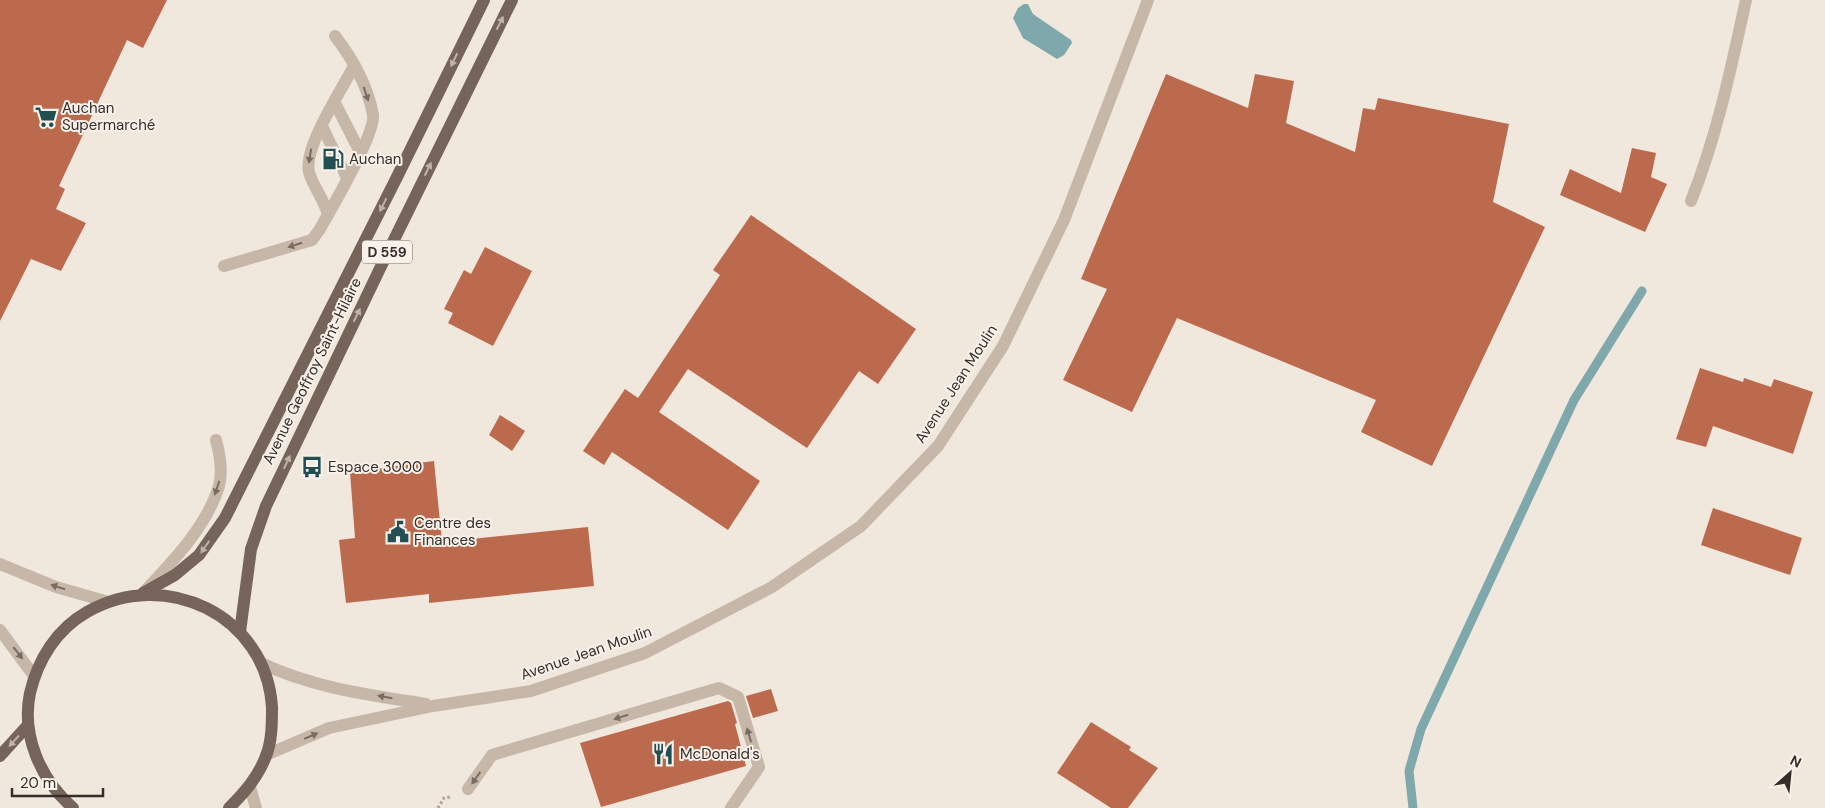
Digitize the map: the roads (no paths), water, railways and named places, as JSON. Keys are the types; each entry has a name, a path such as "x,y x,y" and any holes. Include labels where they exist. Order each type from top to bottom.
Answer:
{"main road":[{"name":"Avenue Geoffroy Saint-Hilaire","path":"143,593 175,575 199,555 225,518 484,0"},
{"name":"Avenue Geoffroy Saint-Hilaire","path":"240,632 251,549 266,506 397,232 512,0"},
{"path":"73,808 56,793 37,761 28,726 28,701 34,676 50,644 75,619 105,601 143,593 179,596 212,610 240,632 261,663 271,700 272,724 266,755 250,786 229,808"},
{"path":"0,756 28,726"}],"street":[{"name":"Avenue Jean Moulin","path":"266,755 329,728 433,706 531,691 645,653 772,587 861,526 938,446 1003,346 1064,220 1148,0"},
{"path":"1691,201 1708,158 1728,84 1746,0"},
{"path":"224,266 312,240 328,215 372,128 373,116 354,66 335,36"},
{"path":"328,215 309,172 308,161 312,146 354,66"},
{"path":"334,103 360,152"},
{"path":"322,126 347,178"},
{"path":"143,593 202,520 219,486 221,460 216,440"},
{"path":"0,564 56,587 105,601"},
{"path":"0,630 34,676"},
{"name":"Avenue Jean Moulin","path":"261,663 282,673 328,687 433,706"},
{"path":"468,789 492,755 719,688 738,697 759,767 731,808"},
{"path":"250,786 256,808"}],"water":[{"path":"1028,4 1033,14 1071,40 1072,43 1064,55 1057,59 1023,38 1013,18 1018,8"}],"waterway":[{"path":"1413,808 1409,771 1421,729 1574,400 1642,291"}],"place":[{"name":"Auchan Supermarché","path":"46,117"},
{"name":"Auchan","path":"333,159"},
{"name":"Espace 3000","path":"312,467"},
{"name":"Centre des Finances","path":"398,532"},
{"name":"McDonald's","path":"663,754"}]}
